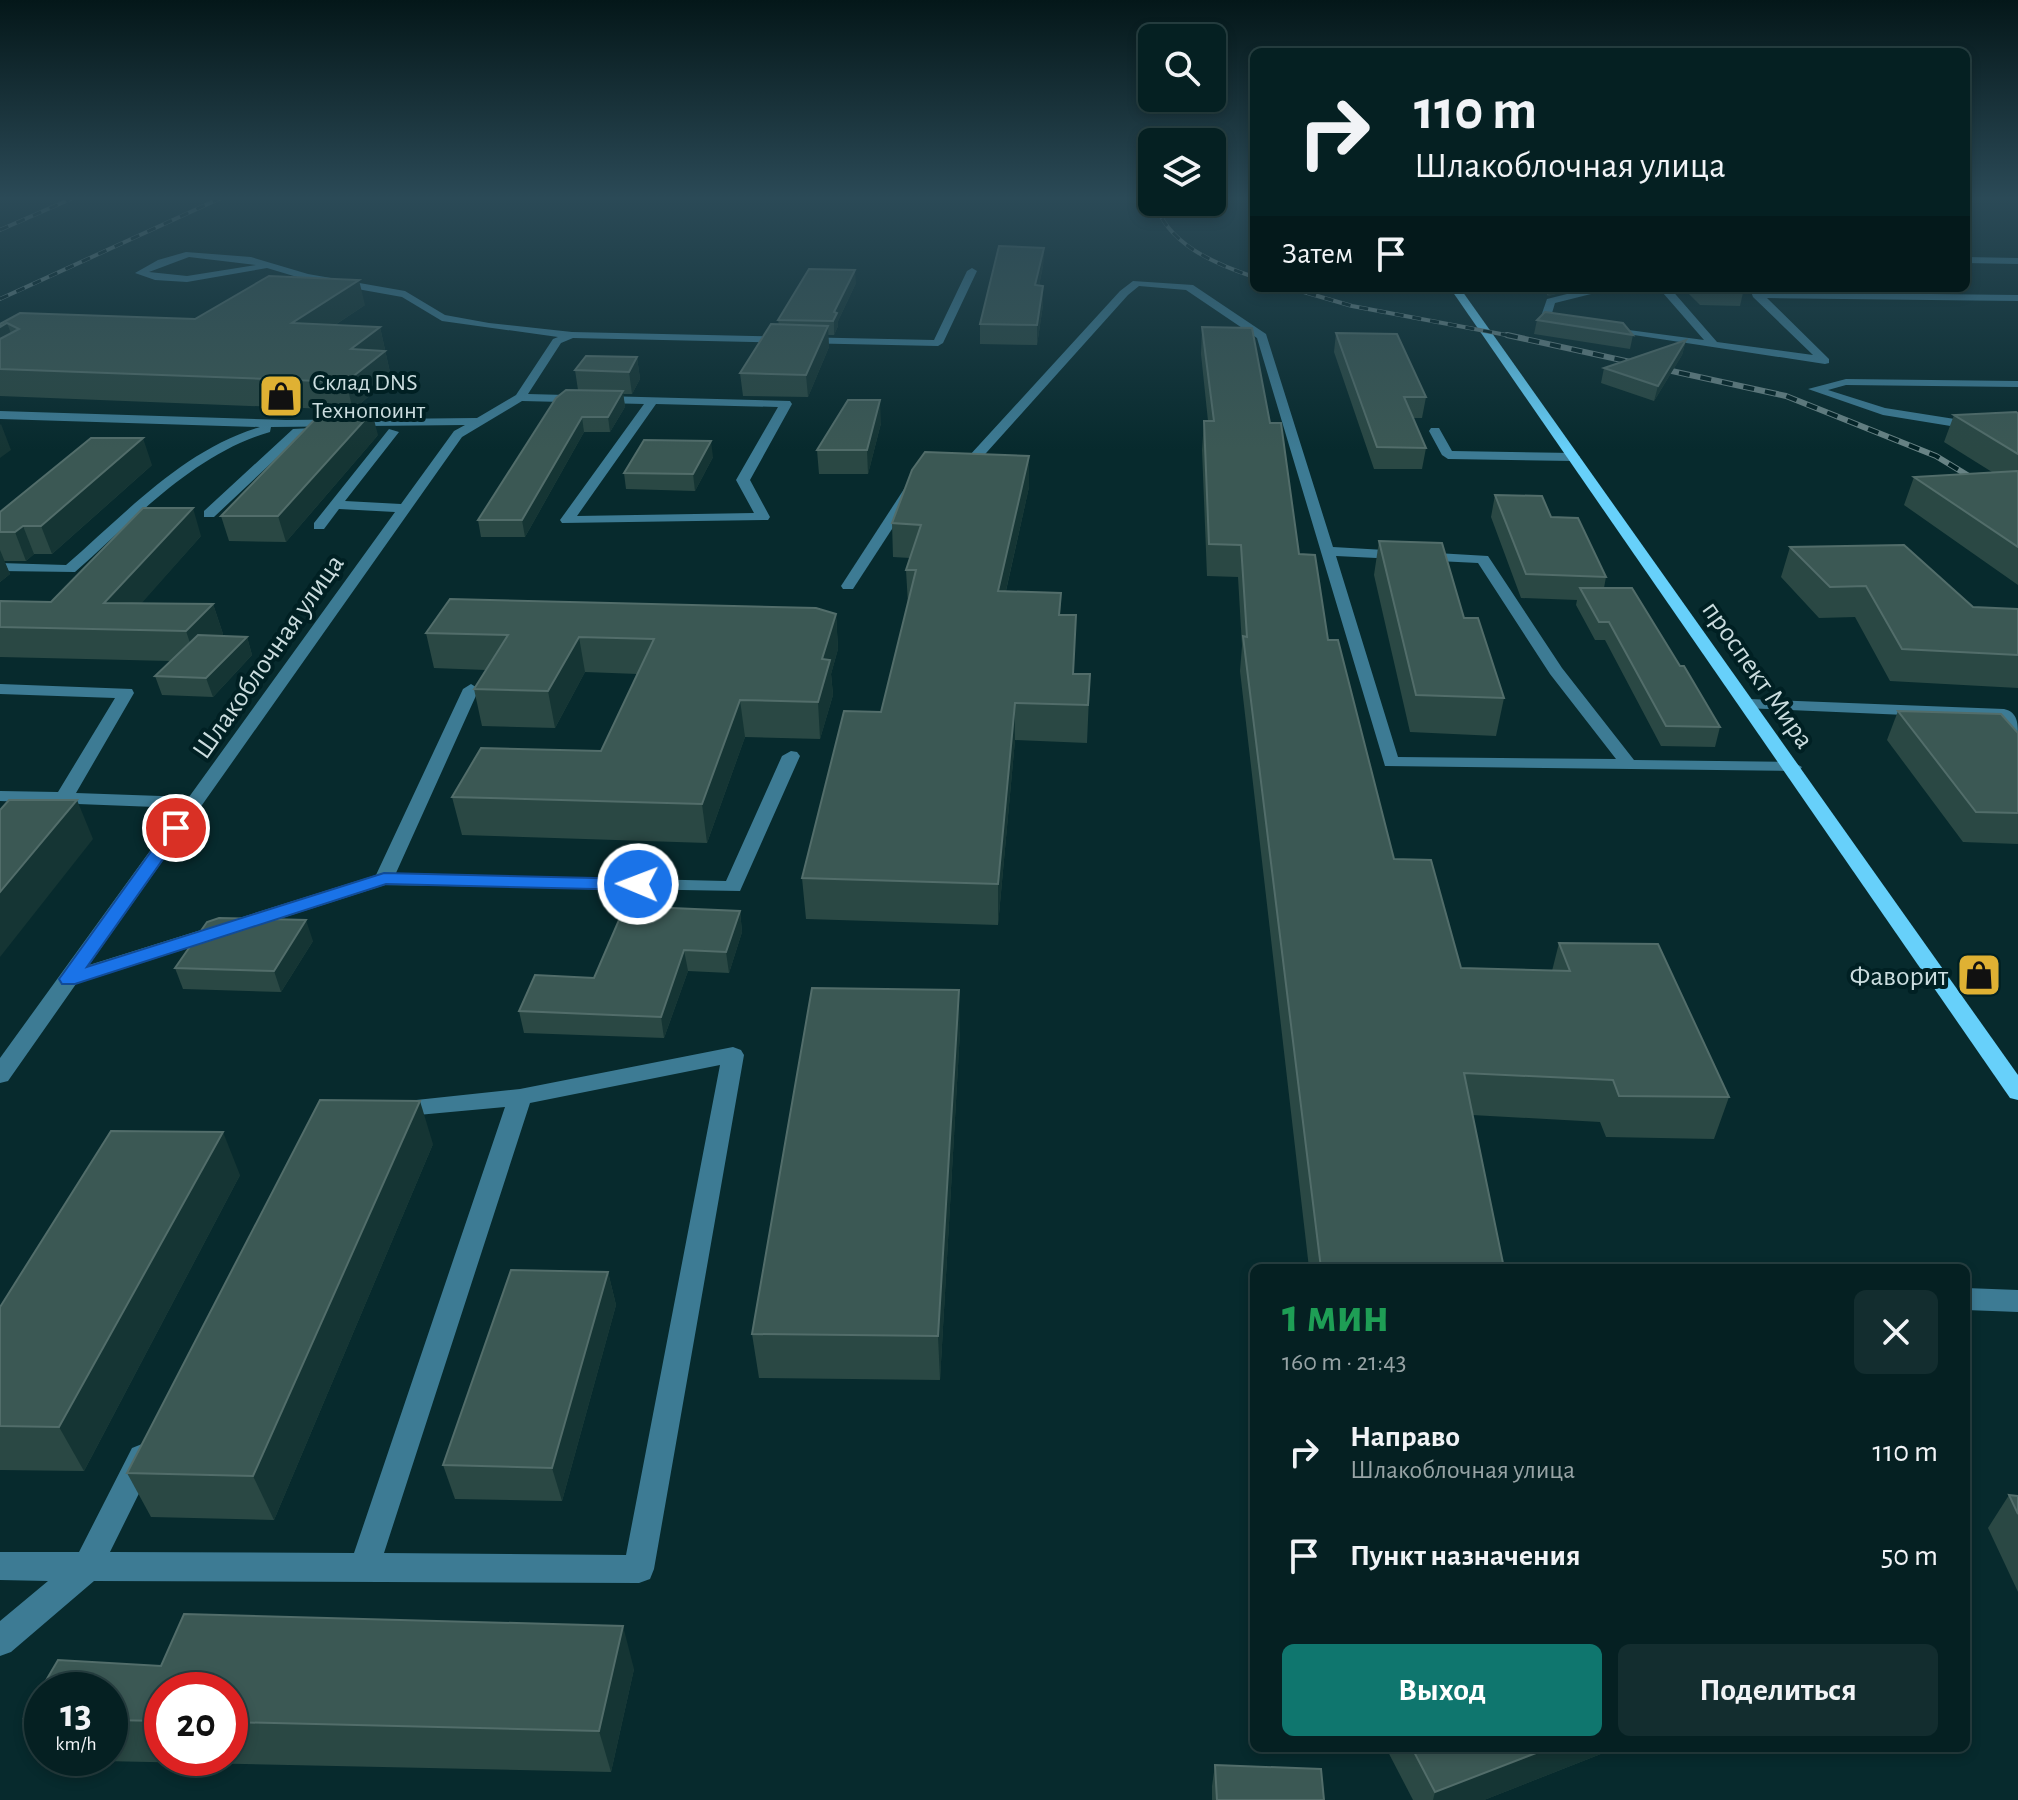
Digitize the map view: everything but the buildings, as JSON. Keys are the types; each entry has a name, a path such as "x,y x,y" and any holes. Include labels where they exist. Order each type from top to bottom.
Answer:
{"main road":[{"name":"проспект Мира","path":"1458,292 2018,1092"}],"street":[{"path":"336,282 405,294 442,318 572,335 938,343 967,282"},
{"path":"937,465 973,459 1124,293 1137,283 1189,287 1262,336 1391,762 1793,767"},
{"path":"1575,326 1544,322 1551,301 1587,292"},
{"path":"1668,292 1714,345"},
{"path":"1755,292 1846,382"},
{"path":"1792,292 2018,298"},
{"path":"1590,328 1824,360"},
{"name":"Шлакоблочная улица","path":"0,1075 458,434 475,421 520,397 557,341 572,335"},
{"path":"2018,384 1846,382 1814,389 1883,411 2018,433"},
{"path":"520,397 786,404 743,480 763,517 567,520 652,401"},
{"path":"0,415 286,424 475,421"},
{"path":"0,567 70,569 169,482 235,438 286,424"},
{"path":"1435,431 1448,455 1574,457"},
{"path":"209,514 297,432 458,434"},
{"path":"319,526 393,432"},
{"path":"848,586 916,481"},
{"path":"335,505 405,508"},
{"path":"1327,551 1483,559 1556,671 1629,765"},
{"path":"0,689 126,693 64,798"},
{"path":"384,879 471,689"},
{"path":"1749,704 2004,714 2018,731"},
{"path":"69,979 384,879 733,887 791,756"},
{"path":"0,796 194,803"},
{"path":"0,1566 639,1569 733,1055 520,1097 371,1111"},
{"path":"364,1568 520,1097"},
{"path":"1970,1299 2018,1301"},
{"path":"0,1641 88,1566 151,1440"}],"railway":[{"path":"0,299 37,282"},
{"path":"1304,292 1352,306 1511,336"},
{"path":"1507,335 1511,336"},
{"path":"1511,336 1517,337"},
{"path":"1511,336 1786,396 1936,456 2018,506"}],"place":[{"name":"Склад DNS Технопоинт","path":"281,396"},
{"name":"Фаворит","path":"1979,975"}],"route":[{"path":"176,828 69,979 384,879 638,884"}]}
